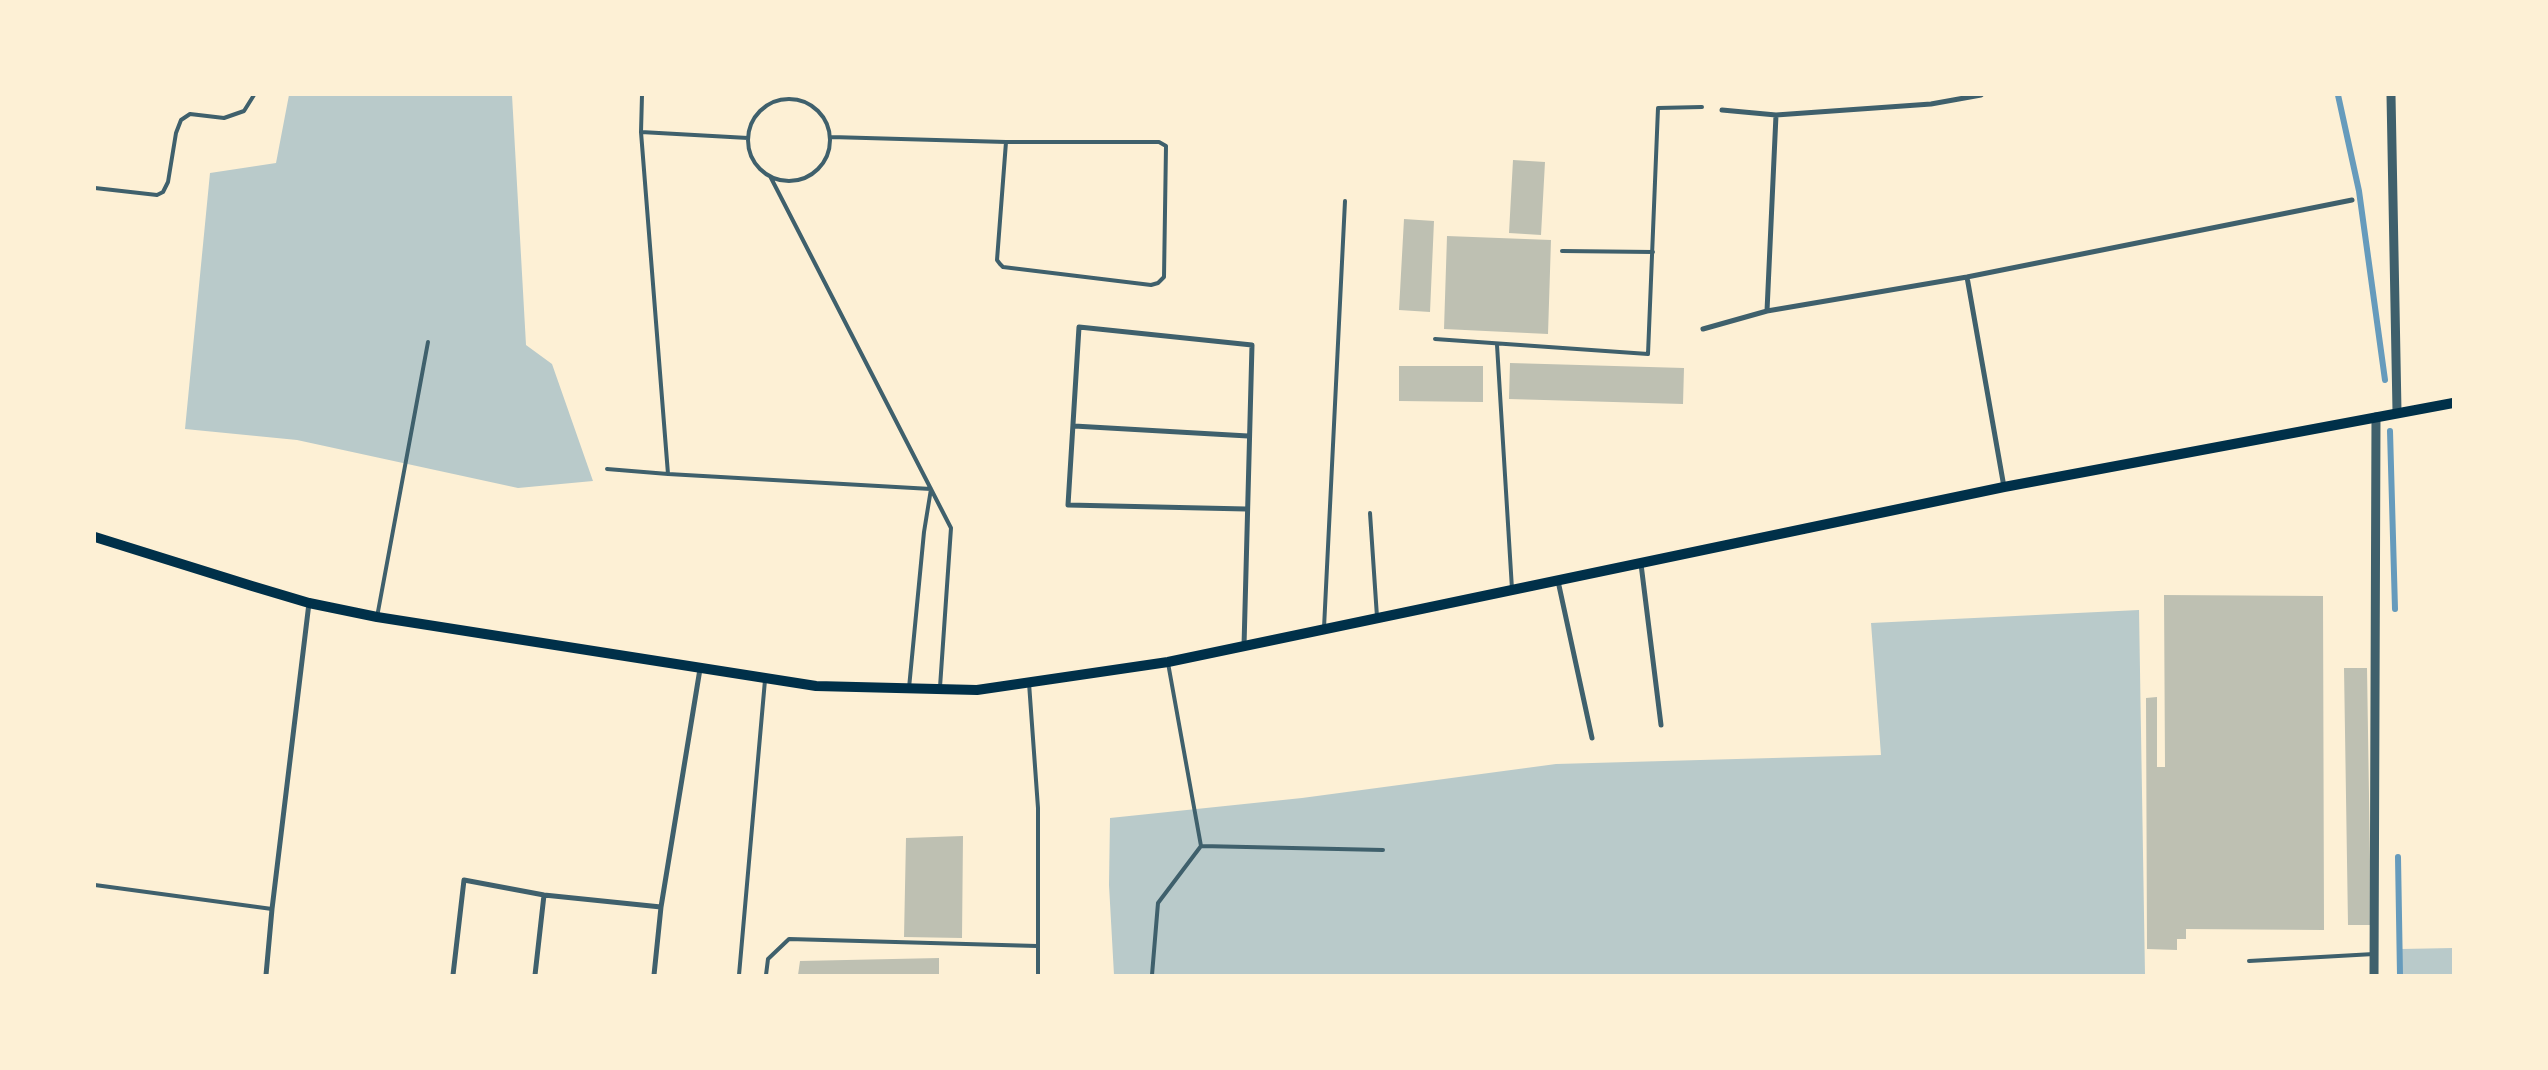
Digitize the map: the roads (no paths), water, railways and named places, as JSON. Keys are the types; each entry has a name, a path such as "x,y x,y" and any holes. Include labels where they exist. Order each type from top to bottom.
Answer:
{"main road":[{"path":"95,536 310,603 376,617 765,680 816,686 977,690 1168,662 2004,487 2376,417 2397,411 2453,402"}],"street":[{"path":"1722,110 1776,115 1931,104 1981,95"},
{"path":"2391,95 2397,411"},
{"path":"1766,311 1776,115"},
{"path":"1703,329 1766,311 1967,277 2352,200"},
{"path":"1967,277 2004,487"},
{"path":"1244,646 1246,509 1252,344 1079,327 1068,505 1246,509"},
{"path":"2374,975 2376,417"},
{"path":"1074,426 1248,436"},
{"path":"1641,564 1661,725"},
{"path":"1558,581 1592,738"},
{"path":"266,975 272,909 310,603"},
{"path":"654,975 661,907 700,669"},
{"path":"452,975 464,880 544,895 661,907"},
{"path":"535,975 544,895"}],"lane":[{"path":"95,188 157,195 164,192 168,182 176,133 181,120 190,114 224,118 244,111 254,95"},
{"path":"642,95 642,132 668,474"},
{"path":"770,176 792,181 812,174 826,158 830,138 825,119 819,111 802,101 792,99 773,102 763,108 750,127 748,138 754,160 770,176 951,528 940,688"},
{"path":"1436,339 1497,345 1648,354 1658,108 1702,107"},
{"path":"642,132 748,138"},
{"path":"830,138 1006,142 1151,140 1166,146 1164,277 1158,283 1151,285 1003,267 997,260 1006,142"},
{"path":"1324,630 1345,201"},
{"path":"1562,251 1653,252"},
{"path":"376,617 428,342"},
{"path":"1497,345 1512,591"},
{"path":"607,469 931,489"},
{"path":"909,688 924,532 931,489"},
{"path":"1370,512 1377,619"},
{"path":"1152,975 1158,903 1201,846 1168,662"},
{"path":"739,975 765,680"},
{"path":"1029,682 1038,808 1038,975"},
{"path":"1201,846 1383,850"},
{"path":"95,885 272,909"},
{"path":"766,975 768,960 788,939 1038,946"},
{"path":"2249,961 2374,954"}],"waterway":[{"path":"2338,95 2359,191 2385,380"},
{"path":"2390,431 2395,609"},
{"path":"2398,857 2400,975"}]}
